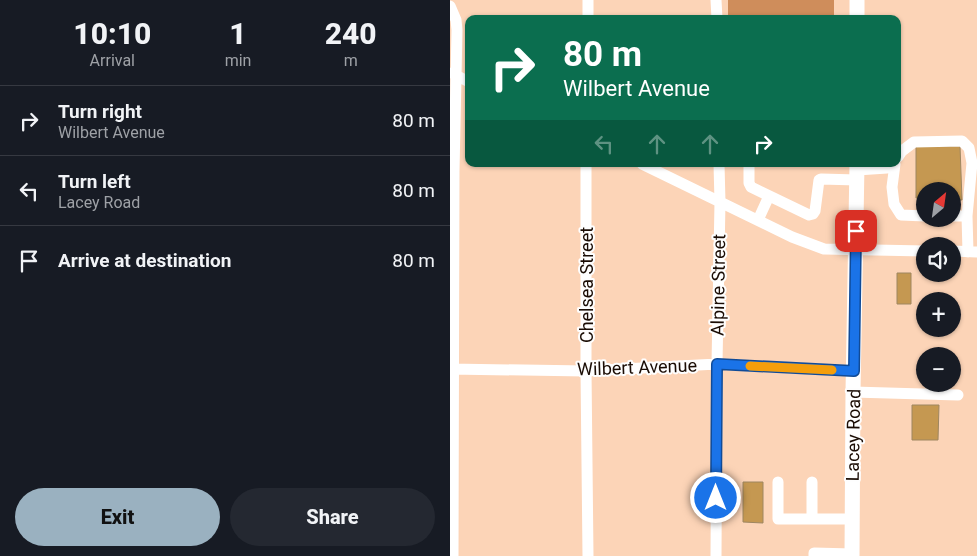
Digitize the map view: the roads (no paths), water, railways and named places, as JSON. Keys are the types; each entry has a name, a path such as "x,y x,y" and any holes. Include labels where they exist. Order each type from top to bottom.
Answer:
{"main road":[{"path":"857,0 857,15"},
{"name":"Lacey Road","path":"852,555 857,171"}],"street":[{"path":"588,0 588,15"},
{"path":"716,0 717,15"},
{"path":"450,6 456,20 453,74 452,171 453,556"},
{"path":"453,74 465,80"},
{"path":"901,152 914,142 962,141 969,148 972,163 967,216 972,252"},
{"name":"Chelsea Street","path":"586,167 588,556"},
{"path":"648,167 792,237 824,249 916,250"},
{"name":"Alpine Street","path":"716,556 719,167"},
{"path":"749,167 749,183 751,187 809,215 814,214 815,211 818,180 857,171 888,167"},
{"path":"894,167 892,187 894,204 901,215 916,216"},
{"path":"758,220 770,196"},
{"path":"961,216 967,216"},
{"name":"Wilbert Avenue","path":"452,369 586,370 717,364 854,371"},
{"path":"853,392 958,395"},
{"path":"778,482 778,519 852,519"},
{"path":"812,482 812,519"},
{"path":"814,556 814,553 852,555"}]}
